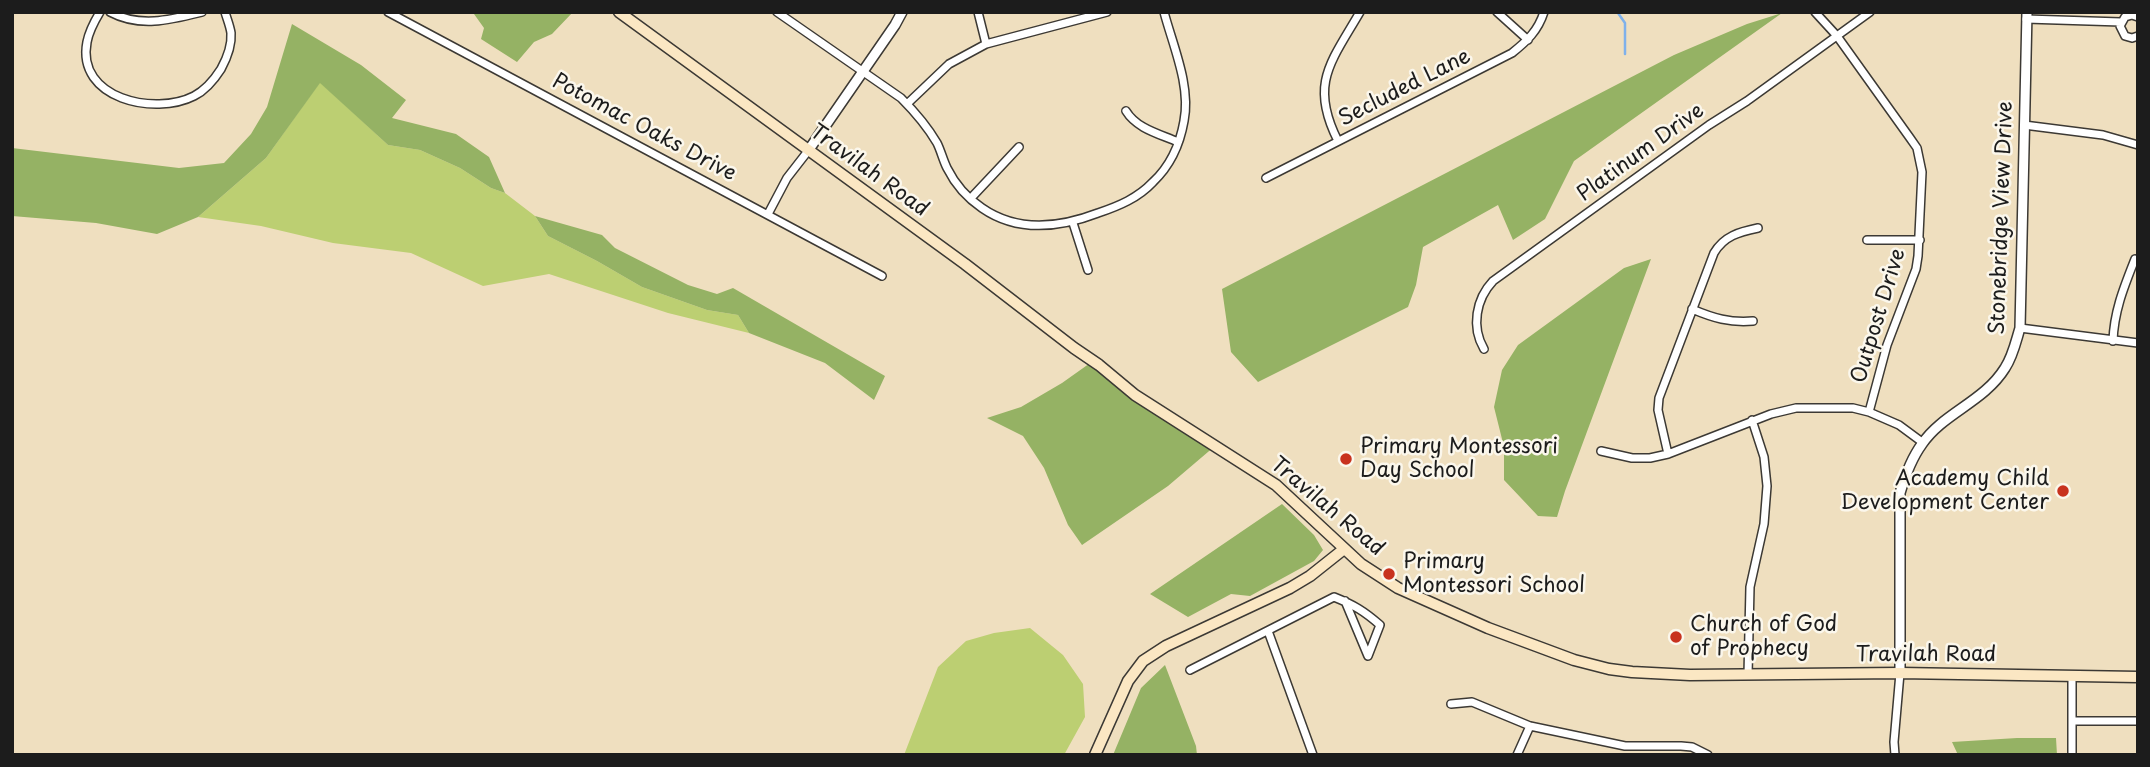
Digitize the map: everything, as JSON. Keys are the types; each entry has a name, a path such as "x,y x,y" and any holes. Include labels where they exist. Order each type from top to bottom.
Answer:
{"main road":[{"name":"Travilah Road","path":"619,12 965,264 1135,395 1276,485 1361,564 1398,588 1488,628 1574,660 1632,672 2138,677"},
{"path":"1096,755 1121,695 1143,661 1166,646 1290,588 1344,549"}],"street":[{"path":"100,12 92,26 86,56 96,78 106,89 119,97 134,103 158,106 195,95 207,87 217,75 230,49 231,35 225,12"},
{"path":"110,12 135,22 152,22 202,12"},
{"name":"Potomac Oaks Drive","path":"388,12 882,276"},
{"path":"777,12 907,104 928,128 954,180 982,208 1021,225 1053,226 1073,223 1116,207 1143,192 1171,160 1185,119 1185,94 1164,12"},
{"path":"768,214 787,178 863,72 902,12"},
{"path":"978,12 986,44"},
{"path":"907,104 949,64 986,44 1107,12"},
{"path":"1338,141 1324,106 1323,86 1328,66 1360,12"},
{"path":"1497,12 1528,40"},
{"name":"Secluded Lane","path":"1266,178 1512,53 1528,40 1540,24 1544,12"},
{"name":"Outpost Drive","path":"1815,12 1837,36 1917,148 1922,172 1920,240 1916,269 1886,345 1869,412"},
{"name":"Platinum Drive","path":"1484,349 1477,330 1477,308 1486,288 1493,281 1870,12"},
{"path":"2027,15 2120,22 2129,15 2138,18"},
{"name":"Stonebridge View Drive","path":"1900,673 1900,493 1907,471 1922,442 1994,384 2012,356 2020,328 2027,15"},
{"path":"2120,22 2120,30 2125,36 2138,36"},
{"path":"1126,111 1139,125 1178,142"},
{"path":"2024,125 2103,135 2138,145"},
{"path":"971,198 1019,146"},
{"path":"1073,223 1088,270"},
{"path":"1668,454 1658,410 1659,398 1714,253 1726,238 1758,228"},
{"path":"1867,240 1920,240"},
{"path":"2113,341 2119,299 2135,259"},
{"path":"1692,309 1733,323 1753,321"},
{"path":"2020,328 2138,343"},
{"path":"1601,451 1632,458 1650,458 1668,454 1752,421 1797,408 1853,408 1869,412 1899,425 1922,442"},
{"path":"1748,675 1750,587 1764,524 1767,486 1764,457 1752,421"},
{"path":"1189,670 1334,597 1345,601 1360,607 1380,625 1368,656 1345,601"},
{"path":"1268,631 1313,755"},
{"path":"1895,755 1900,673"},
{"path":"2072,676 2072,755"},
{"path":"1451,704 1472,702 1530,726 1625,746 1692,747 1708,755"},
{"path":"2072,721 2138,721"},
{"path":"1517,755 1530,726"},
{"path":"1623,755 1625,746"}],"green space":[{"path":"471,12 573,12 552,34 534,42 517,62 481,39 484,28"},
{"path":"1782,13 1574,161 1545,219 1513,240 1498,205 1423,247 1416,285 1408,307 1258,382 1231,352 1222,289 1674,55 1747,24"},
{"path":"292,24 361,65 406,100 392,118 456,134 489,157 505,193 420,150 388,145 320,83 266,158 198,217 157,234 96,223 12,216 12,148 179,168 224,163 251,134 267,107"},
{"path":"320,82 388,145 420,150 460,168 491,188 505,193 535,216 548,236 642,287 707,310 738,315 749,333 668,313 549,274 483,286 411,253 333,243 261,226 198,217 266,158"},
{"path":"535,216 602,235 615,248 688,285 717,294 733,288 885,376 874,400 825,363 749,333 738,315 707,310 642,287 548,236"},
{"path":"1651,259 1557,517 1538,516 1504,480 1504,447 1494,407 1502,370 1518,345 1624,268"},
{"path":"1093,361 1215,446 1168,486 1082,545 1068,525 1044,468 1023,436 987,418 1021,407"},
{"path":"1282,504 1314,535 1323,550 1314,561 1250,596 1231,594 1188,617 1150,594"},
{"path":"1030,628 1063,655 1083,684 1085,717 1064,755 904,755 938,667 966,641 994,633"},
{"path":"1165,665 1197,755 1113,755 1141,688"},
{"path":"2056,738 2057,755 1958,755 1952,742"}],"waterway":[{"path":"1614,12 1618,13 1625,23 1625,54"}],"place":[{"name":"Primary Montessori Day School","path":"1346,459"},
{"name":"Academy Child Development Center","path":"2063,491"},
{"name":"Primary Montessori School","path":"1389,574"},
{"name":"Church of God of Prophecy","path":"1676,637"}]}
